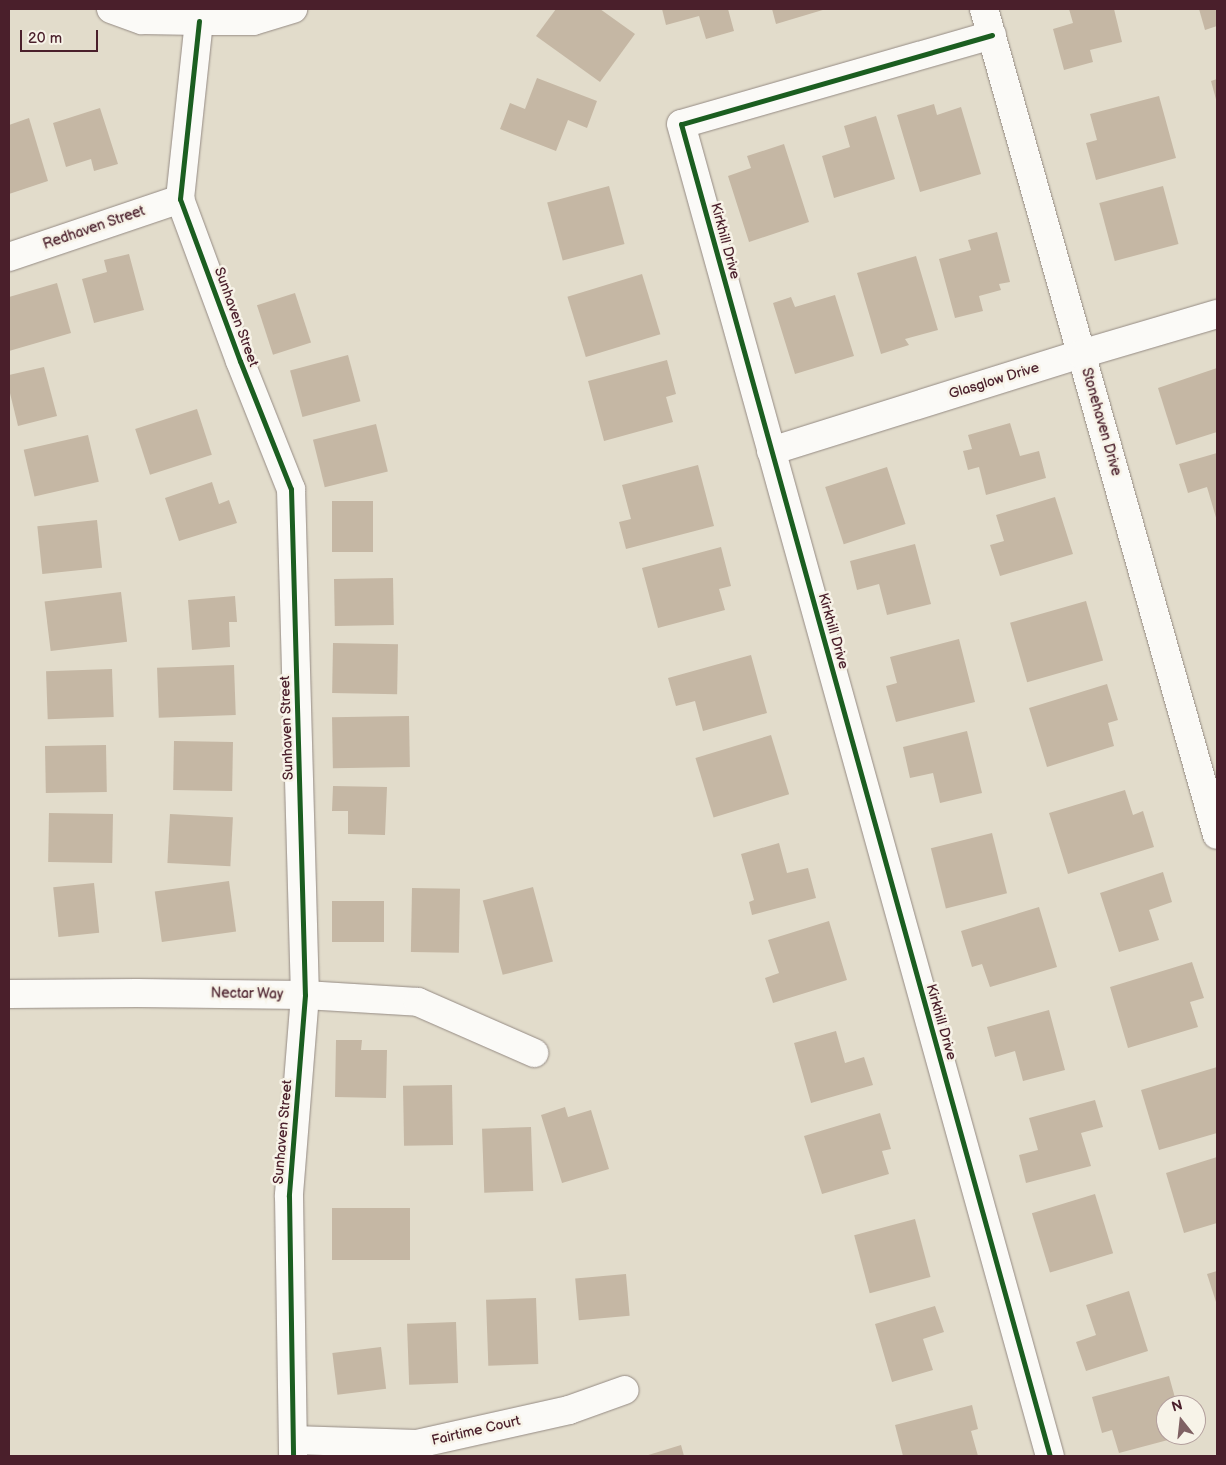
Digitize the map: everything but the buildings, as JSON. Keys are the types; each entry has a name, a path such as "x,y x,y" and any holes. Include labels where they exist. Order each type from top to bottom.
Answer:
{"street":[{"path":"111,9 142,20 199,21 253,21 293,9"},
{"name":"Stonehaven Drive","path":"984,9 1217,835"},
{"name":"Sunhaven Street","path":"199,21 180,199 240,361 292,489 306,995 289,1196 293,1448"},
{"name":"Kirkhill Drive","path":"992,35 681,124 1050,1456"},
{"name":"Redhaven Street","path":"9,257 180,199"},
{"name":"Glasglow Drive","path":"771,451 1081,354 1217,314"},
{"name":"Nectar Way","path":"9,994 306,995 418,1002 534,1053"},
{"name":"Fairtime Court","path":"293,1448 417,1444 569,1410 625,1390"}],"cycle path":[{"path":"199,21 180,199 240,361 291,489 305,995 289,1196 293,1456"},
{"path":"992,35 681,124 1050,1456"}]}
